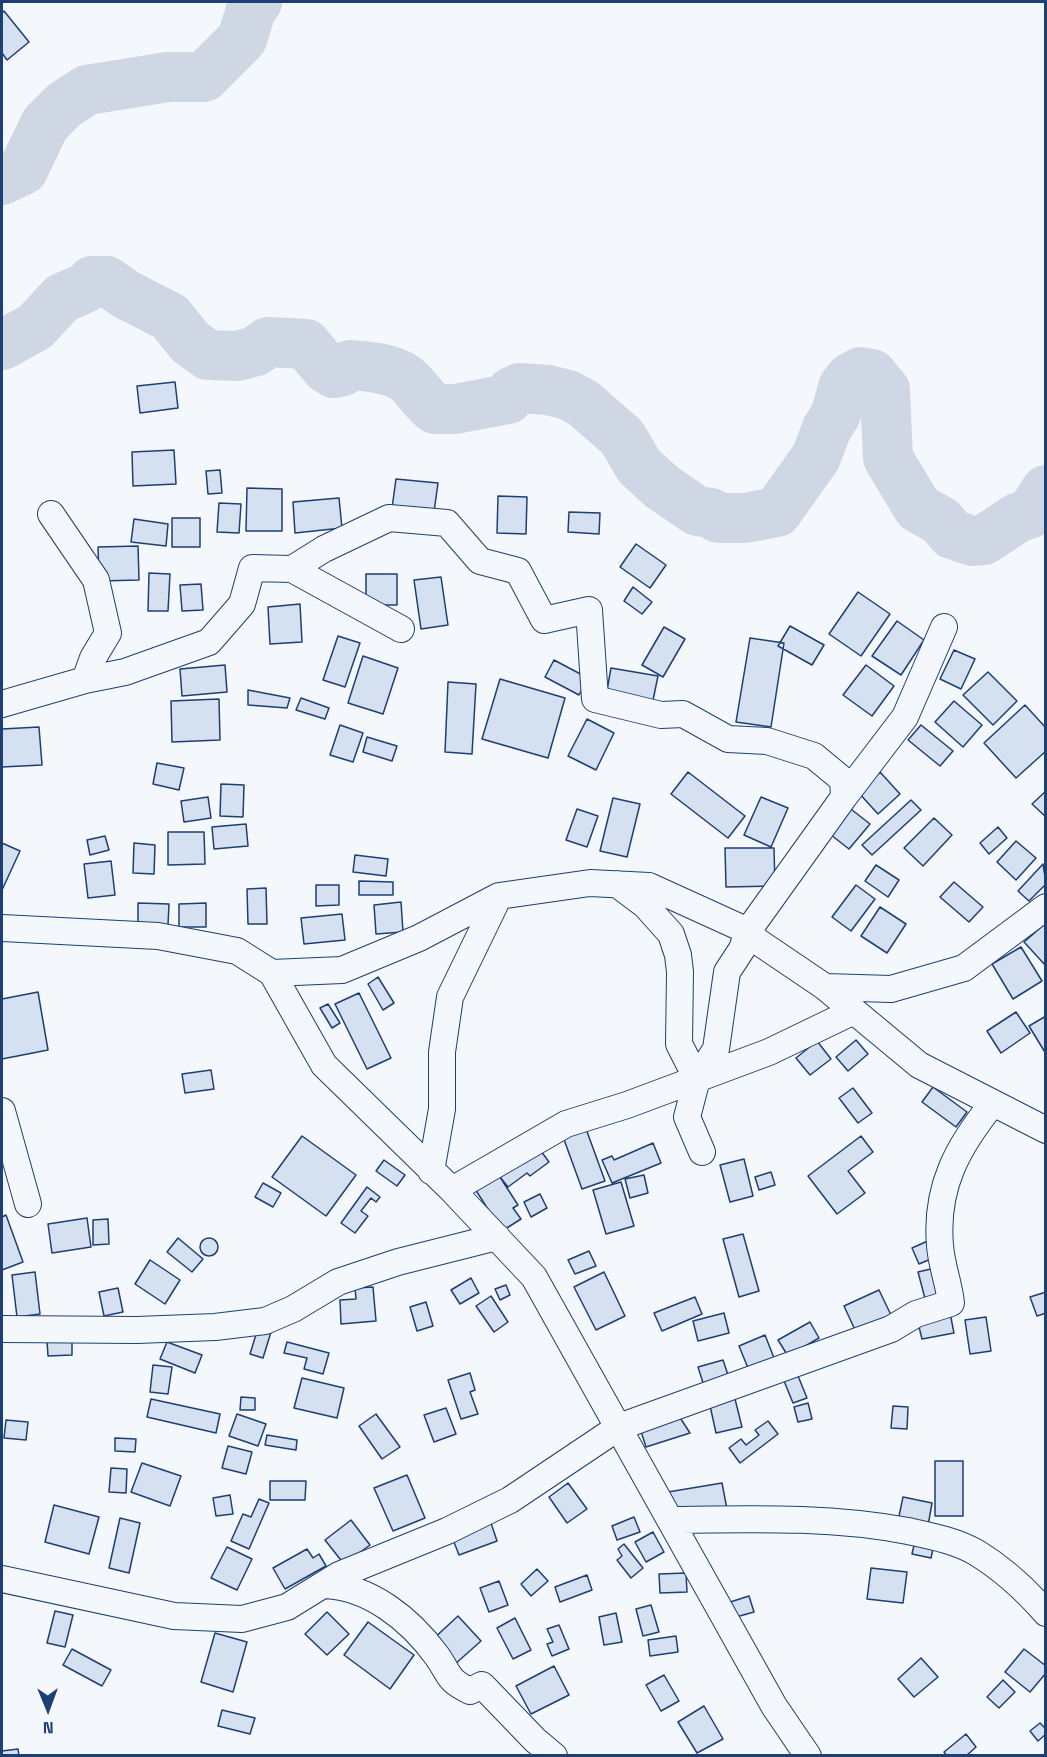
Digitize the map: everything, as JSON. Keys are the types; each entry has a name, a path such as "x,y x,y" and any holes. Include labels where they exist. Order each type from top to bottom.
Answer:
{"street":[{"path":"51,514 96,580 105,614 108,633 93,658 85,680"},
{"path":"292,569 324,549 388,519 447,523 480,561 518,572 544,620 589,610 595,699 661,716 682,714 728,739 767,741 814,756 843,780 844,796"},
{"path":"2,704 85,680 125,672 209,642 242,604 252,568 292,569 401,629"},
{"path":"702,1152 687,1117 697,1079 716,1049 728,972 742,949 748,931 844,796 905,717 944,627"},
{"path":"272,973 342,970 419,938 500,896 590,882 649,886 748,931 757,941 825,987 920,1065 1046,1130"},
{"path":"616,884 645,906 671,934 678,955 680,972 679,1044 697,1079"},
{"path":"431,1171 442,1109 441,1052 450,997 500,896"},
{"path":"825,987 891,989 964,968 1046,907"},
{"path":"2,928 158,936 237,951 272,973 324,1065 452,1190 534,1277 774,1706 808,1755"},
{"path":"452,1190 566,1124 627,1105 769,1052 854,1011"},
{"path":"2,1579 174,1616 242,1619 287,1607 339,1575 447,1531 510,1500 619,1427 891,1329 916,1314 951,1303 940,1246 941,1197 966,1137 993,1103"},
{"path":"2,1111 28,1204"},
{"path":"2,1329 137,1330 215,1327 265,1321 293,1309 338,1282 398,1262 497,1237"},
{"path":"671,1520 801,1519 867,1523 934,1536 976,1553 1027,1591 1046,1613"},
{"path":"323,1585 343,1586 366,1594 394,1613 422,1638 437,1657 451,1681 470,1691 482,1685 535,1740 554,1755"}],"building":[{"path":"4,11 29,42 7,60 2,53 2,13"},
{"path":"175,382 178,408 140,413 137,386"},
{"path":"174,450 176,484 133,486 132,452"},
{"path":"220,470 222,493 208,494 206,471"},
{"path":"396,479 438,483 434,512 392,508"},
{"path":"247,488 282,489 282,531 246,531"},
{"path":"498,496 527,497 526,534 497,533"},
{"path":"339,498 342,528 295,533 293,502"},
{"path":"219,503 241,504 239,533 217,532"},
{"path":"569,512 600,513 599,534 568,532"},
{"path":"172,518 200,518 200,547 172,547"},
{"path":"134,519 168,524 166,546 131,542"},
{"path":"636,544 666,565 650,588 620,567"},
{"path":"138,546 139,580 99,581 98,547"},
{"path":"149,573 170,574 168,611 148,611"},
{"path":"366,574 397,574 397,605 366,605"},
{"path":"441,577 448,625 421,629 414,580"},
{"path":"201,584 203,610 182,611 180,585"},
{"path":"633,587 652,602 642,614 624,601"},
{"path":"858,592 890,614 861,656 829,634"},
{"path":"300,604 302,642 270,644 268,607"},
{"path":"897,621 924,640 901,675 872,656"},
{"path":"790,626 824,645 812,665 778,646"},
{"path":"664,627 685,639 663,677 642,665"},
{"path":"338,636 360,643 345,687 323,680"},
{"path":"750,638 784,643 771,727 736,722"},
{"path":"954,650 975,659 961,689 940,679"},
{"path":"363,656 398,668 383,714 348,703"},
{"path":"554,660 588,678 579,695 545,677"},
{"path":"225,665 227,692 182,696 180,669"},
{"path":"866,665 894,686 872,716 843,695"},
{"path":"611,668 658,676 652,705 606,696"},
{"path":"988,672 1017,701 993,725 963,695"},
{"path":"500,679 565,698 548,758 482,739"},
{"path":"448,682 476,684 472,754 445,752"},
{"path":"248,690 290,698 287,708 248,705"},
{"path":"301,698 329,708 325,719 296,710"},
{"path":"219,699 220,740 172,742 171,701"},
{"path":"954,701 982,725 963,747 935,722"},
{"path":"1025,705 1046,728 1046,751 1016,778 984,743"},
{"path":"587,719 614,733 596,770 568,756"},
{"path":"340,725 363,733 353,762 330,755"},
{"path":"921,725 953,751 940,766 908,740"},
{"path":"39,727 42,765 2,767 2,729"},
{"path":"367,737 397,746 392,761 363,752"},
{"path":"157,763 184,768 179,790 153,784"},
{"path":"688,772 745,816 728,838 671,794"},
{"path":"880,772 900,794 878,814 858,792"},
{"path":"221,784 244,785 243,817 220,816"},
{"path":"1046,791 1046,817 1032,804"},
{"path":"208,797 211,818 184,822 181,801"},
{"path":"761,797 788,808 771,847 744,835"},
{"path":"613,798 640,804 627,857 600,851"},
{"path":"911,800 921,810 872,855 862,845"},
{"path":"847,806 870,824 849,849 826,831"},
{"path":"577,809 598,816 587,847 566,840"},
{"path":"934,818 952,835 923,866 904,848"},
{"path":"246,824 248,846 214,849 212,827"},
{"path":"998,827 1007,838 989,854 980,843"},
{"path":"168,832 204,832 205,864 168,865"},
{"path":"105,836 109,850 90,855 87,840"},
{"path":"1016,841 1036,858 1016,880 997,862"},
{"path":"2,843 20,851 2,890"},
{"path":"134,843 155,845 154,874 133,873"},
{"path":"725,848 774,848 775,886 726,887"},
{"path":"355,855 388,859 386,876 353,872"},
{"path":"111,861 115,895 88,898 84,864"},
{"path":"1043,864 1046,884 1029,901 1018,891"},
{"path":"876,865 899,880 888,897 865,881"},
{"path":"359,881 393,882 393,895 359,895"},
{"path":"954,882 983,907 969,922 940,897"},
{"path":"316,885 339,885 339,905 316,906"},
{"path":"856,885 875,899 851,931 832,917"},
{"path":"266,888 267,924 248,924 247,889"},
{"path":"401,902 403,932 376,934 374,905"},
{"path":"138,903 169,904 168,925 138,925"},
{"path":"206,903 206,927 179,927 179,904"},
{"path":"880,907 906,924 887,953 861,936"},
{"path":"342,914 345,940 304,944 301,918"},
{"path":"1046,923 1046,966 1024,942"},
{"path":"1021,947 1042,981 1013,999 992,964"},
{"path":"378,977 394,1003 383,1010 368,984"},
{"path":"38,992 48,1050 2,1059 2,999"},
{"path":"359,993 391,1058 367,1069 335,1004"},
{"path":"328,1004 340,1023 332,1028 320,1008"},
{"path":"1016,1012 1030,1033 1001,1053 987,1031"},
{"path":"1046,1016 1046,1054 1029,1026"},
{"path":"856,1040 868,1054 848,1071 836,1057"},
{"path":"817,1041 831,1059 810,1075 796,1058"},
{"path":"211,1070 214,1089 185,1093 182,1074"},
{"path":"933,1087 967,1112 956,1127 922,1102"},
{"path":"853,1088 872,1113 858,1123 839,1098"},
{"path":"585,1126 605,1181 582,1189 562,1134"},
{"path":"302,1136 356,1175 326,1216 272,1177"},
{"path":"861,1136 873,1152 848,1171 865,1193 837,1214 808,1176"},
{"path":"653,1143 661,1163 612,1183 602,1160 612,1156 614,1160"},
{"path":"538,1147 549,1162 530,1176 527,1173 508,1187 500,1177"},
{"path":"744,1159 753,1196 730,1202 720,1165"},
{"path":"384,1160 405,1175 397,1186 376,1171"},
{"path":"771,1172 775,1185 759,1190 755,1177"},
{"path":"498,1174 518,1205 513,1208 521,1219 502,1231 475,1189"},
{"path":"644,1175 648,1193 630,1198 625,1179"},
{"path":"621,1182 634,1226 606,1234 593,1190"},
{"path":"263,1183 281,1193 273,1207 255,1197"},
{"path":"367,1187 380,1197 376,1202 371,1198 361,1211 368,1216 355,1233 341,1223"},
{"path":"540,1194 547,1208 531,1217 524,1202"},
{"path":"6,1215 23,1262 2,1270 2,1217"},
{"path":"87,1218 91,1247 52,1253 48,1224"},
{"path":"108,1219 109,1244 93,1245 93,1220"},
{"path":"743,1234 759,1291 739,1297 723,1239"},
{"path":"178,1238 203,1259 192,1272 167,1252"},
{"path":"209,1238 215,1241 218,1247 215,1253 209,1256 203,1253 200,1247 203,1241"},
{"path":"930,1240 938,1256 919,1264 912,1248"},
{"path":"589,1251 596,1266 575,1274 568,1260"},
{"path":"150,1260 180,1280 165,1304 135,1284"},
{"path":"935,1268 945,1301 927,1306 918,1272"},
{"path":"35,1272 40,1314 17,1317 12,1275"},
{"path":"604,1272 625,1316 596,1330 574,1287"},
{"path":"471,1278 479,1293 460,1304 451,1290"},
{"path":"506,1285 510,1295 500,1300 495,1289"},
{"path":"373,1287 376,1321 341,1324 340,1300 356,1299 355,1288"},
{"path":"118,1288 123,1312 104,1316 99,1292"},
{"path":"879,1290 891,1315 856,1332 844,1306"},
{"path":"1046,1292 1046,1313 1037,1316 1030,1297"},
{"path":"491,1296 508,1322 494,1332 476,1306"},
{"path":"695,1297 702,1314 662,1331 654,1313"},
{"path":"426,1302 433,1326 417,1331 410,1307"},
{"path":"724,1313 729,1333 698,1341 693,1321"},
{"path":"950,1313 954,1333 922,1339 917,1319"},
{"path":"986,1317 991,1351 970,1354 965,1320"},
{"path":"810,1322 819,1338 788,1356 778,1340"},
{"path":"258,1328 271,1332 263,1358 250,1354"},
{"path":"765,1335 774,1358 748,1368 739,1346"},
{"path":"47,1341 72,1341 72,1355 48,1356"},
{"path":"167,1342 202,1355 195,1373 160,1359"},
{"path":"287,1342 329,1353 323,1374 304,1369 307,1358 284,1353"},
{"path":"723,1360 729,1378 704,1386 698,1367"},
{"path":"153,1365 172,1367 168,1394 150,1392"},
{"path":"796,1371 807,1398 793,1403 782,1376"},
{"path":"470,1373 475,1390 470,1392 478,1414 461,1419 448,1380"},
{"path":"302,1378 344,1388 337,1418 294,1408"},
{"path":"734,1395 742,1427 716,1433 709,1401"},
{"path":"241,1397 255,1398 255,1410 240,1410"},
{"path":"151,1399 220,1414 216,1433 147,1417"},
{"path":"808,1403 812,1419 798,1422 794,1407"},
{"path":"893,1406 908,1407 907,1429 891,1428"},
{"path":"446,1408 456,1434 434,1442 424,1415"},
{"path":"677,1413 690,1433 646,1447 639,1425"},
{"path":"237,1414 266,1424 258,1446 229,1436"},
{"path":"376,1414 400,1447 382,1459 359,1426"},
{"path":"6,1420 28,1422 26,1440 4,1438"},
{"path":"768,1421 778,1434 740,1463 729,1448 741,1439 746,1445 759,1435 755,1430"},
{"path":"267,1435 297,1440 296,1450 265,1445"},
{"path":"115,1438 136,1439 135,1452 115,1451"},
{"path":"228,1446 252,1452 246,1474 222,1468"},
{"path":"935,1461 963,1461 963,1516 935,1516"},
{"path":"142,1463 181,1476 170,1506 131,1492"},
{"path":"111,1468 127,1469 126,1493 109,1492"},
{"path":"407,1475 425,1518 393,1531 374,1488"},
{"path":"270,1481 306,1481 305,1500 270,1500"},
{"path":"568,1483 587,1509 567,1523 549,1497"},
{"path":"722,1483 727,1509 673,1519 668,1492"},
{"path":"230,1495 233,1514 216,1516 213,1498"},
{"path":"903,1497 932,1503 928,1526 898,1521"},
{"path":"259,1499 269,1503 249,1549 231,1541 243,1514 251,1517"},
{"path":"54,1505 99,1517 89,1554 45,1542"},
{"path":"634,1517 640,1532 617,1540 612,1526"},
{"path":"120,1518 140,1523 129,1573 109,1568"},
{"path":"351,1520 370,1545 344,1564 325,1540"},
{"path":"491,1523 497,1541 459,1555 452,1537"},
{"path":"653,1532 664,1552 646,1562 635,1542"},
{"path":"915,1541 934,1544 931,1558 912,1554"},
{"path":"624,1544 643,1568 631,1578 617,1560 622,1556 618,1549"},
{"path":"227,1547 252,1559 237,1590 211,1578"},
{"path":"307,1549 313,1558 319,1554 326,1566 285,1589 273,1568"},
{"path":"871,1568 907,1572 903,1603 867,1599"},
{"path":"537,1569 548,1581 531,1596 521,1584"},
{"path":"686,1573 687,1592 660,1593 659,1574"},
{"path":"587,1575 592,1590 560,1602 555,1587"},
{"path":"499,1581 508,1605 489,1612 480,1588"},
{"path":"749,1596 754,1612 729,1619 724,1604"},
{"path":"651,1605 659,1632 643,1636 636,1609"},
{"path":"55,1611 73,1615 65,1647 47,1643"},
{"path":"327,1612 349,1634 327,1655 305,1634"},
{"path":"616,1613 622,1642 604,1645 599,1617"},
{"path":"458,1616 481,1641 454,1665 431,1641"},
{"path":"515,1618 531,1650 513,1659 497,1628"},
{"path":"368,1622 414,1655 390,1689 344,1655"},
{"path":"559,1625 569,1649 552,1656 547,1644 553,1642 547,1629"},
{"path":"215,1633 247,1642 233,1692 201,1682"},
{"path":"676,1636 678,1652 650,1656 648,1640"},
{"path":"72,1649 111,1670 102,1686 63,1665"},
{"path":"1024,1649 1046,1666 1046,1673 1030,1692 1005,1672"},
{"path":"921,1658 938,1677 914,1697 898,1679"},
{"path":"554,1666 569,1695 531,1714 516,1686"},
{"path":"664,1675 679,1701 661,1711 646,1685"},
{"path":"1003,1680 1015,1692 999,1708 987,1697"},
{"path":"704,1706 723,1739 697,1753 678,1722"},
{"path":"222,1710 255,1718 250,1734 218,1726"},
{"path":"1040,1723 1046,1729 1046,1734 1038,1741 1030,1731"},
{"path":"966,1734 976,1747 966,1756 947,1756 944,1752"},
{"path":"18,1749 19,1756 2,1756 2,1751"}],"waterway":[{"path":"2,180 23,170 45,124 64,105 87,90 168,77 204,77 242,39 251,10 257,2"},
{"path":"2,345 35,327 62,298 87,287 92,281 107,281 125,294 170,317 190,342 208,355 237,356 256,351 268,342 306,344 326,368 334,373 343,371 350,365 378,368 399,375 408,381 435,409 455,409 508,399 511,392 519,388 548,390 568,395 583,403 622,437 639,466 662,487 697,511 711,513 718,518 745,518 777,512 816,457 827,428 836,414 843,387 850,378 861,372 872,374 885,390 888,458 918,508 941,521 952,534 972,541 984,540 1017,518 1031,513 1046,490"}]}
